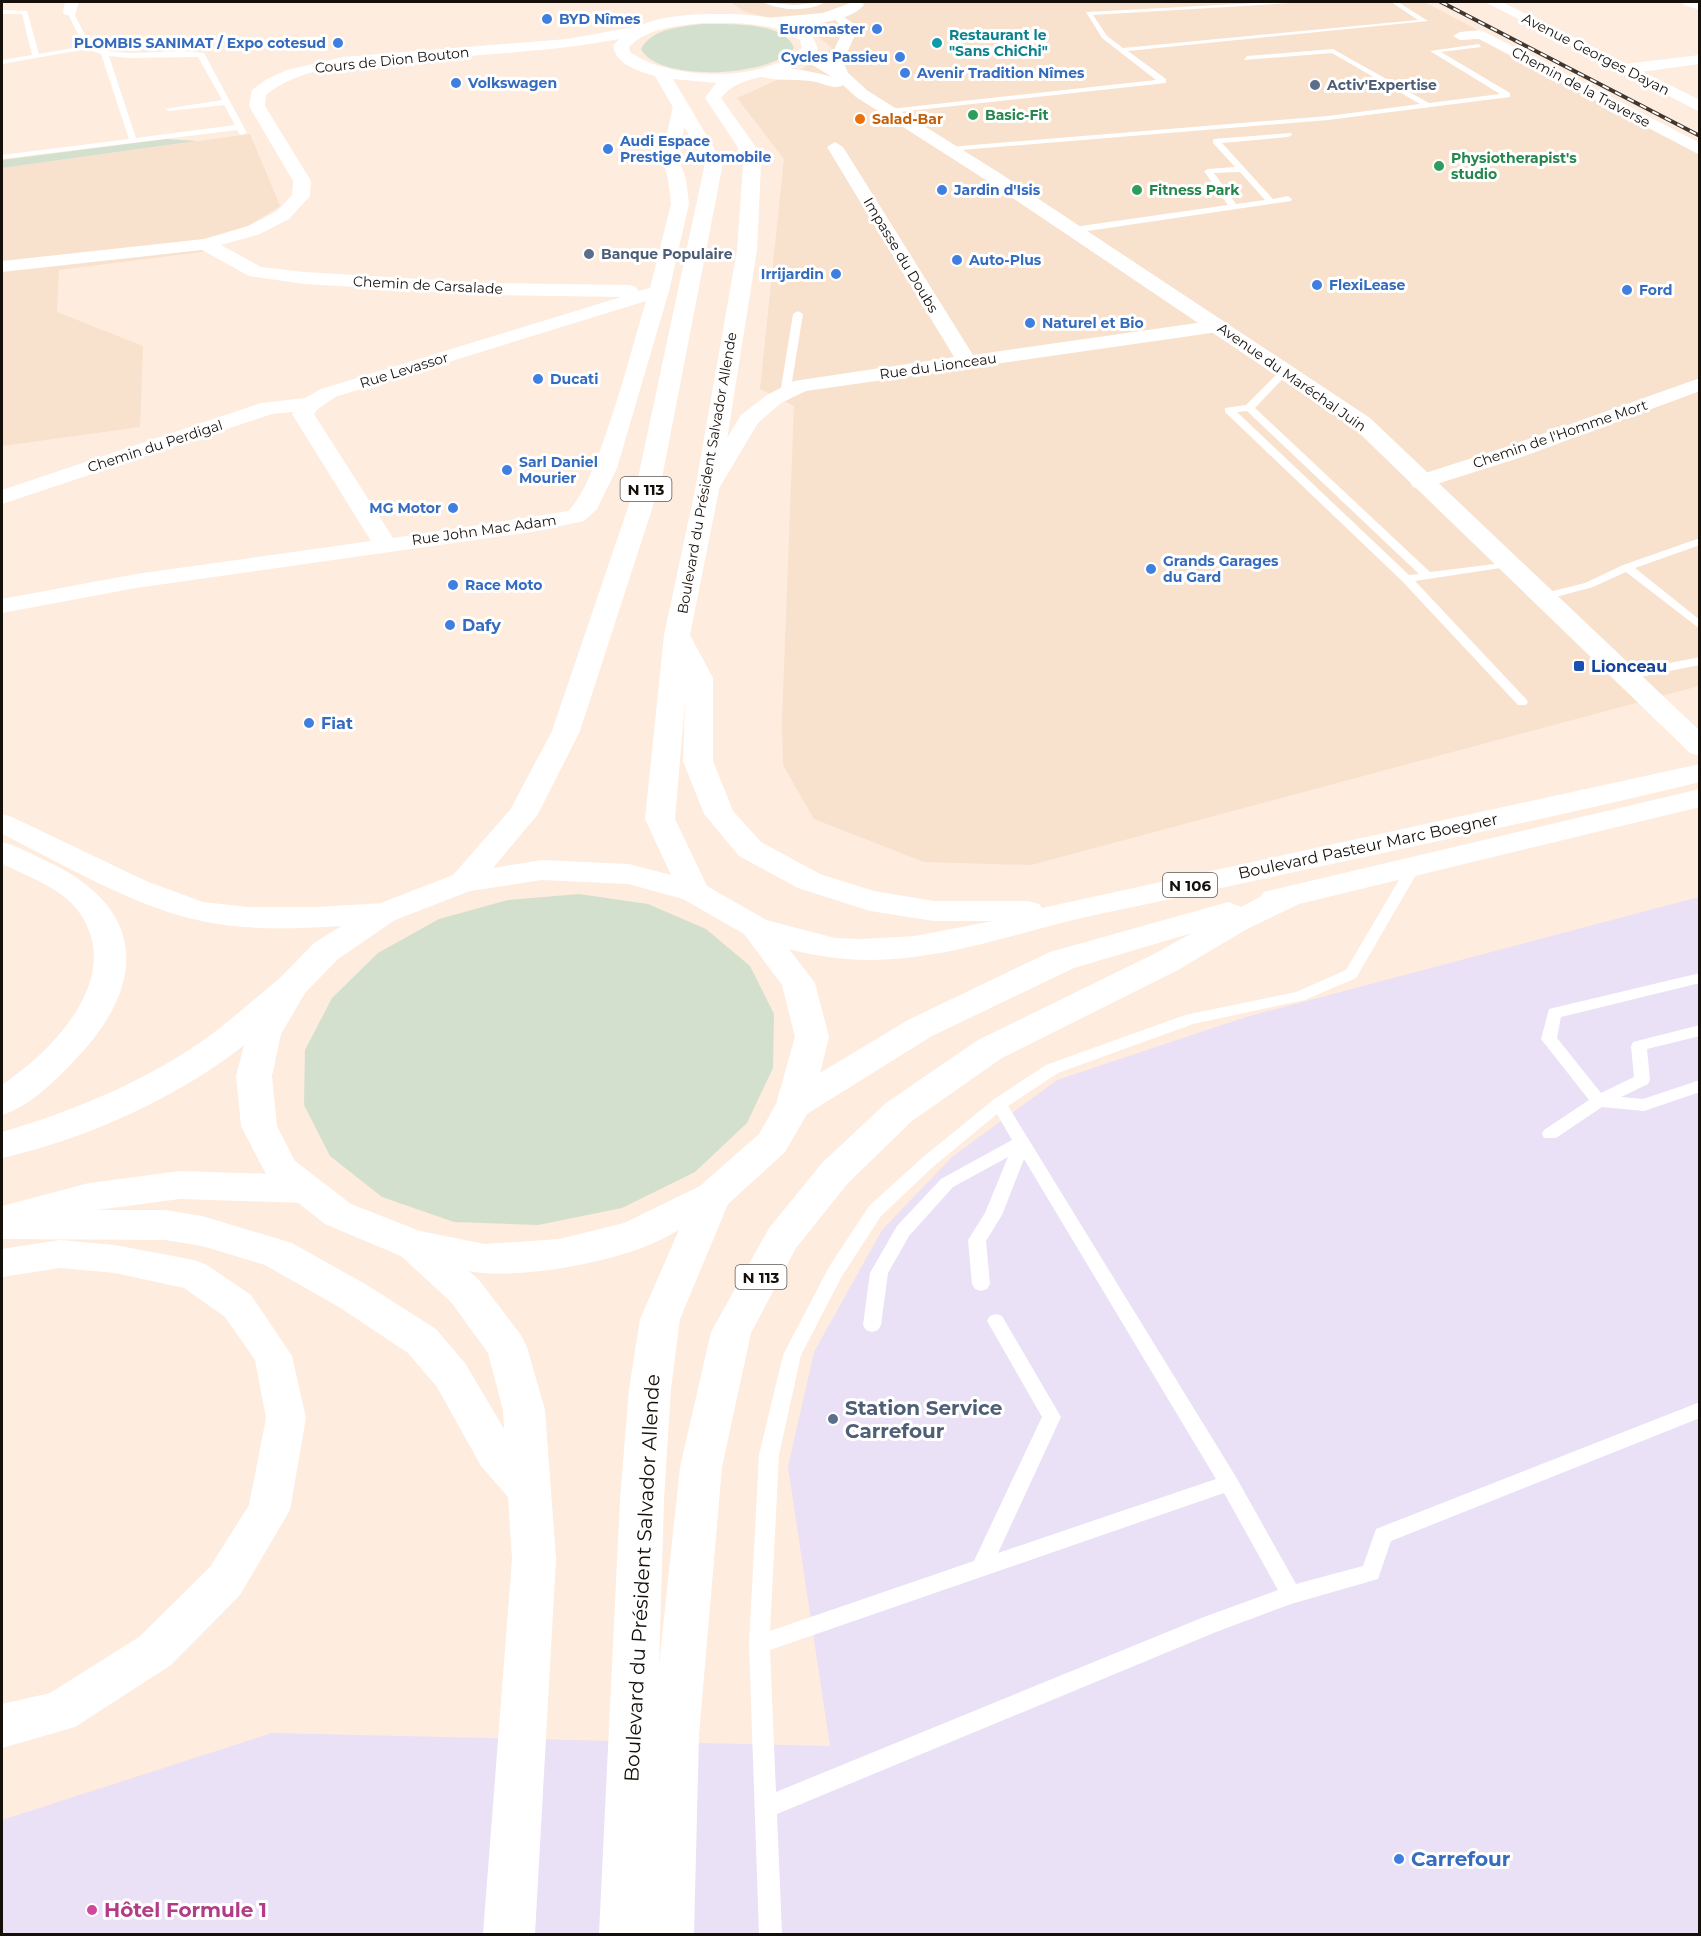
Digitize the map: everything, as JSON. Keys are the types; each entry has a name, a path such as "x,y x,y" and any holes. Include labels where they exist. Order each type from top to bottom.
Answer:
{"main road":[{"path":"676,22 690,9 690,2"},
{"path":"717,2 742,19"},
{"name":"Avenue Georges Dayan","path":"1492,2 1700,106"},
{"path":"766,22 810,21 839,15 858,3"},
{"path":"807,38 850,15 858,3"},
{"path":"704,19 742,19 788,28 807,38 810,49 807,55 790,65 744,76 687,77 661,73 640,67 622,54 621,46 628,38 645,29 704,19"},
{"name":"Avenue du Maréchal Juin","path":"807,55 841,75 862,94"},
{"name":"N 113","path":"464,882 523,814 566,731 650,478 714,163 661,73"},
{"name":"Avenue du Maréchal Juin","path":"764,73 814,76 862,94 1074,230 1362,423 1420,482 1700,747"},
{"name":"Boulevard du Président Salvador Allende","path":"694,892 660,819 677,635 707,490 747,250 752,165 746,146 713,98 722,86 744,76"},
{"path":"677,635 699,678 698,761 720,814 750,849 809,880 870,901 934,911 1069,911"},
{"name":"Boulevard Pasteur Marc Boegner","path":"755,927 801,941 860,951 932,945 996,932 1069,911 1626,791 1700,772"},
{"name":"Boulevard Pasteur Marc Boegner","path":"794,1105 920,1028 1062,960 1295,893 1413,868 1700,798"},
{"path":"2,852 66,885 90,904 103,922 108,939 110,960 102,996 80,1033 38,1075 2,1102"},
{"path":"2,1145 89,1116 156,1085 201,1059 292,986 326,951 384,913 464,882 542,870 629,874 694,892 755,927 798,983 812,1037 794,1105 772,1143 712,1196 633,1236 559,1254 485,1258 415,1245 338,1214 282,1170 260,1126 254,1076 264,1034 292,986"},
{"name":"N 113","path":"668,1935 675,1734 701,1467 731,1332 782,1238 835,1173 899,1112 990,1049 1166,962 1236,922 1295,893"},
{"path":"2,1222 89,1197 180,1185 305,1189"},
{"name":"Boulevard du Président Salvador Allende","path":"625,1935 642,1498 650,1389 660,1319 712,1196"},
{"path":"2,1222 165,1225 202,1232 278,1254 353,1296 422,1341 451,1375 496,1453 531,1492"},
{"path":"415,1245 465,1291 507,1347 524,1410 534,1559 509,1935"}],"street":[{"path":"1689,2 1700,6"},
{"path":"841,75 836,61 852,27 842,20"},
{"name":"Cours de Dion Bouton","path":"2,266 205,244 254,230 283,215 301,196 302,181 257,106 258,93 272,82 292,73 343,62 567,43 645,29"},
{"name":"Chemin de la Traverse","path":"1460,36 1481,34 1700,150"},
{"name":"Cours de Dion Bouton","path":"567,43 622,54"},
{"path":"1625,69 1700,58"},
{"name":"Rue John Mac Adam","path":"2,606 136,581 532,525 576,516 585,509 606,468 659,291 680,204 677,179 670,157 681,106"},
{"name":"Impasse du Doubs","path":"835,147 967,362"},
{"name":"Chemin de Carsalade","path":"205,244 256,272 304,278 490,289 659,291"},
{"name":"Rue Levassor","path":"310,404 328,393 659,291"},
{"name":"Rue du Lionceau","path":"707,490 741,437 749,420 774,399 801,385 1218,326"},
{"name":"Chemin de l'Homme Mort","path":"1420,482 1511,453 1700,384"},
{"path":"310,404 303,414 385,544"},
{"name":"Chemin du Perdigal","path":"2,497 269,408 310,404"},
{"path":"2,823 135,888 199,911 248,917 316,917 384,913"},
{"path":"2,1263 60,1254 115,1259 194,1275 238,1306 273,1356 286,1418 269,1510 225,1581 155,1652 59,1712 2,1726"}],"lane":[{"path":"766,2 788,8 804,8 822,2"},
{"path":"890,111 1163,81 1104,36 1088,13 1304,2"},
{"path":"1122,50 1425,21 1394,2"},
{"path":"71,7 88,46"},
{"path":"2,12 25,12 34,53 37,56"},
{"path":"2,62 88,46 104,53 124,57 176,52 201,54 242,130 133,140 2,157"},
{"path":"950,149 1328,118 1507,95 1434,51 1479,46"},
{"path":"1247,58 1334,51 1427,105"},
{"path":"104,53 133,140"},
{"path":"169,109 227,102"},
{"path":"1271,201 1216,141 1287,135"},
{"path":"1234,207 1208,171 1241,169"},
{"path":"1074,230 1288,199"},
{"path":"785,394 798,314"},
{"path":"1285,371 1249,408 1229,410 1406,579 1522,702"},
{"path":"1249,408 1428,576"},
{"path":"1541,597 1589,585 1627,567 1700,541"},
{"path":"1406,579 1507,564"},
{"path":"1627,567 1700,626"},
{"path":"1624,676 1700,661"},
{"path":"770,1935 759,1644 768,1455 792,1355 835,1272 875,1211 928,1162 999,1104 1052,1069 1190,1019 1300,996 1351,974 1413,868"},
{"path":"1700,978 1554,1013 1549,1039 1599,1101 1644,1105 1700,1086"},
{"path":"1550,1134 1599,1101 1642,1080 1639,1046 1700,1030"},
{"path":"999,1104 1229,1483 1291,1595"},
{"path":"981,1284 976,1240 993,1215 1022,1142"},
{"path":"872,1325 879,1273 903,1231 946,1183 1022,1142"},
{"path":"981,1568 1052,1417 996,1321"},
{"path":"764,1808 1211,1624 1291,1595 1371,1574 1383,1535 1700,1410"},
{"path":"759,1644 1229,1483"}],"shaded area":[{"path":"730,2 1424,2 1699,145 1699,686 1031,865 924,862 814,819 783,765 782,720 794,406 760,389 784,159 737,98 802,69 832,48 805,26 745,12"},
{"path":"250,134 280,206 209,251 59,270 57,312 143,346 140,427 2,446 2,168"},
{"path":"1699,897 1699,1934 2,1934 2,1820 272,1733 830,1746 788,1467 814,1352 882,1230 952,1157 1057,1080 1246,1017"}],"green space":[{"path":"702,24 739,24 767,29 788,39 794,48 782,58 763,65 716,72 669,67 652,60 641,49 646,42 660,33"},
{"path":"166,139 197,141 2,168 2,160"},
{"path":"579,894 648,904 706,929 750,966 774,1014 773,1068 747,1123 695,1172 622,1208 538,1225 454,1222 382,1197 330,1156 304,1105 305,1050 332,998 378,953 439,919 508,900"}],"railway":[{"path":"1441,2 1700,136"}],"place":[{"name":"BYD Nîmes","path":"547,19"},
{"name":"Euromaster","path":"877,29"},
{"name":"PLOMBIS SANIMAT / Expo cotesud","path":"338,43"},
{"name":"Restaurant le \"Sans ChiChi\"","path":"937,43"},
{"name":"Cycles Passieu","path":"900,57"},
{"name":"Avenir Tradition Nîmes","path":"905,73"},
{"name":"Volkswagen","path":"456,83"},
{"name":"Activ'Expertise","path":"1315,85"},
{"name":"Basic-Fit","path":"973,115"},
{"name":"Salad-Bar","path":"860,119"},
{"name":"Audi Espace Prestige Automobile","path":"608,149"},
{"name":"Physiotherapist's studio","path":"1439,166"},
{"name":"Jardin d'Isis","path":"942,190"},
{"name":"Fitness Park","path":"1137,190"},
{"name":"Banque Populaire","path":"589,254"},
{"name":"Auto-Plus","path":"957,260"},
{"name":"Irrijardin","path":"836,274"},
{"name":"FlexiLease","path":"1317,285"},
{"name":"Ford","path":"1627,290"},
{"name":"Naturel et Bio","path":"1030,323"},
{"name":"Ducati","path":"538,379"},
{"name":"Sarl Daniel Mourier","path":"507,470"},
{"name":"MG Motor","path":"453,508"},
{"name":"Grands Garages du Gard","path":"1151,569"},
{"name":"Race Moto","path":"453,585"},
{"name":"Dafy","path":"450,625"},
{"name":"Lionceau","path":"1579,666"},
{"name":"Fiat","path":"309,723"},
{"name":"Station Service Carrefour","path":"833,1419"},
{"name":"Carrefour","path":"1399,1859"},
{"name":"Hôtel Formule 1","path":"92,1910"}]}
